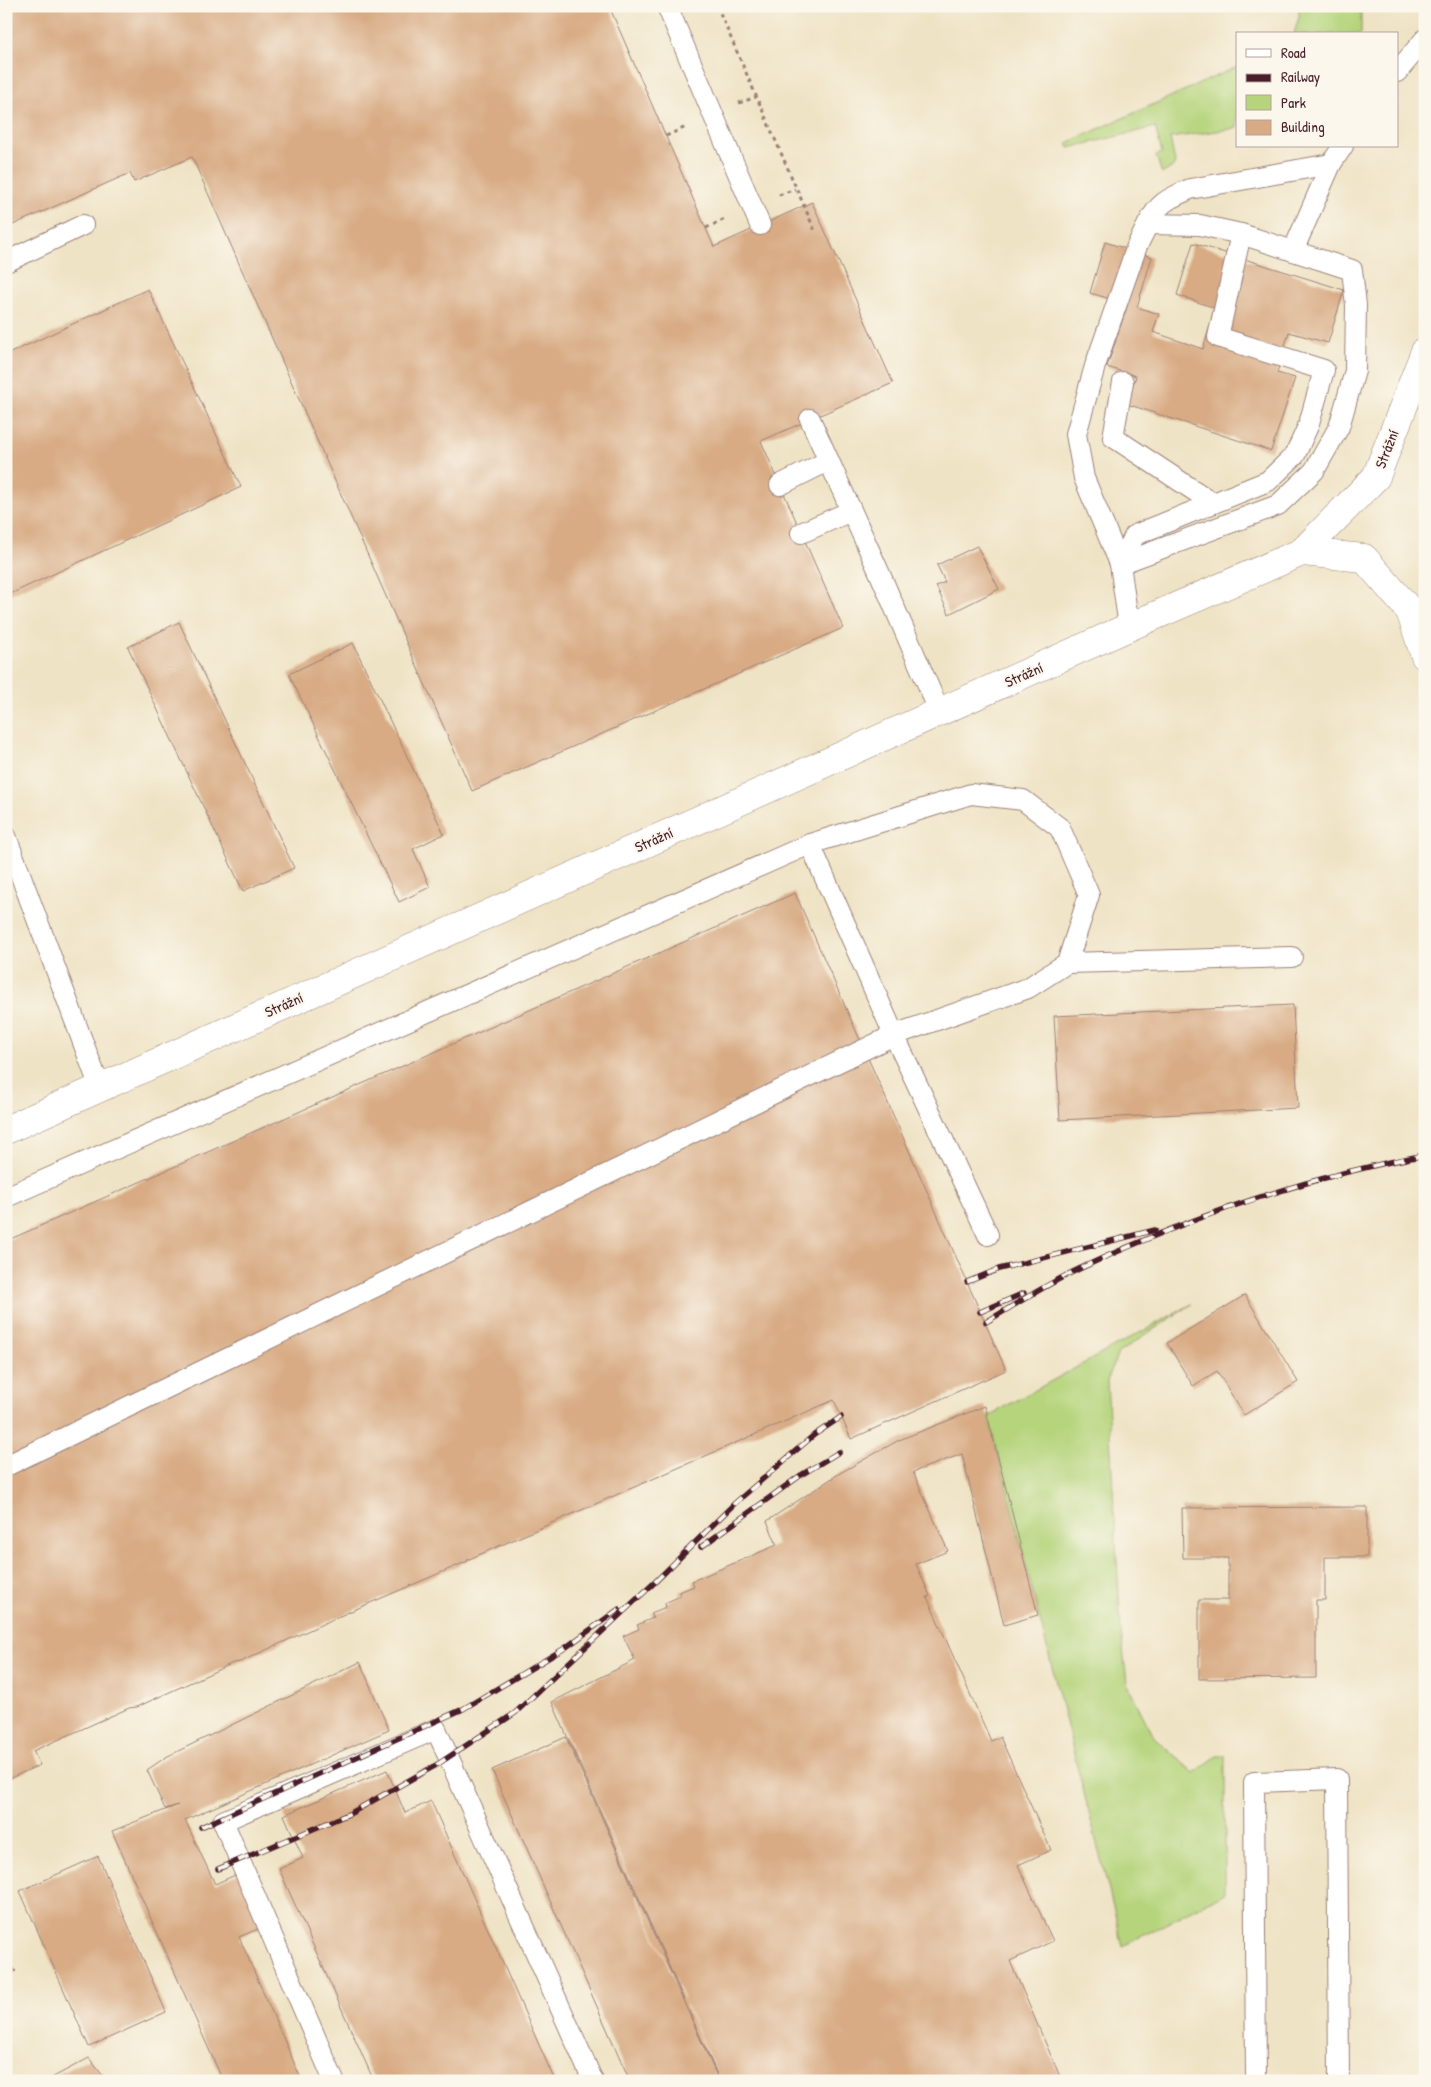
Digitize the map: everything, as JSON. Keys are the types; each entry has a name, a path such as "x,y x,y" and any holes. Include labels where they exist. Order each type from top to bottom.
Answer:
{"street":[{"name":"Strážní","path":"6,1130 1129,627 1302,552 1376,476 1425,350"},
{"name":"Strážní","path":"1302,552 1364,558 1410,611 1425,656"}],"lane":[{"path":"667,6 760,226"},
{"path":"1398,71 1425,39"},
{"path":"1293,250 1331,164 1342,148"},
{"path":"1129,627 1120,564 1084,478 1076,434 1098,357 1136,246 1155,210 1170,198 1190,189 1331,164"},
{"path":"1120,564 1278,505 1314,471 1339,427 1355,371 1356,305 1352,270 1241,234 1200,224 1148,224"},
{"path":"6,262 83,225"},
{"path":"1120,564 1135,535 1268,480 1295,455 1309,424 1324,370 1218,337 1241,234"},
{"path":"1123,382 1113,437 1213,503"},
{"path":"810,419 940,713"},
{"path":"780,485 828,461"},
{"path":"801,533 851,511"},
{"path":"6,1197 810,844 971,794 1023,800 1060,828 1089,895 1067,963"},
{"path":"6,836 100,1088"},
{"path":"810,844 894,1035 988,1235"},
{"path":"6,1466 894,1035 1028,988 1067,963 1292,957"},
{"path":"334,2081 223,1821 436,1729 593,2081"},
{"path":"1256,2081 1254,1782 1337,1779 1339,2081"}],"path":[{"path":"717,6 814,231"}],"green space":[{"path":"1299,6 1361,6 1361,32 1295,32 1299,17"},
{"path":"1236,67 1236,128 1170,138 1175,162 1174,166 1162,174 1156,155 1162,153 1155,127 1069,148 1067,143"},
{"path":"1192,1304 1118,1353 1107,1381 1121,1632 1127,1683 1153,1736 1194,1773 1217,1756 1225,1756 1225,1893 1123,1946 988,1416"}],"building":[{"path":"6,6 609,6 714,247 812,202 893,383 761,441 843,628 472,791 192,157 134,182 130,173 6,228"},
{"path":"1105,242 1152,257 1137,307 1159,314 1153,332 1203,349 1215,308 1177,295 1193,243 1344,290 1328,343 1289,332 1277,373 1295,378 1271,451 1127,404 1136,376 1107,367 1128,304 1090,293"},
{"path":"148,289 241,487 6,596 6,355"},
{"path":"977,546 999,589 949,614 936,586 945,582 937,565"},
{"path":"179,622 294,868 243,891 128,647"},
{"path":"353,643 444,834 413,849 430,887 399,902 289,674"},
{"path":"795,893 1006,1370 851,1439 834,1400 342,1615 240,1662 233,1663 137,1707 129,1708 33,1751 40,1765 6,1780 6,1241"},
{"path":"1293,1005 1298,1108 1060,1120 1054,1016"},
{"path":"1245,1295 1298,1382 1244,1415 1217,1371 1193,1386 1167,1343"},
{"path":"985,1406 1038,1615 1004,1625 962,1454 913,1472 948,1551 916,1564 930,1596 927,1597 991,1741 1000,1737 1051,1850 1018,1865 1053,1941 1010,1961 1062,2081 720,2081 552,1702 635,1660 623,1636 639,1629 637,1625 653,1618 651,1613 666,1607 665,1603 680,1596 679,1592 694,1586 692,1581 777,1545 767,1521 840,1473 899,1440"},
{"path":"1367,1507 1367,1557 1325,1557 1325,1600 1316,1600 1316,1678 1199,1679 1199,1600 1228,1600 1228,1558 1183,1558 1182,1508"},
{"path":"360,1662 389,1730 185,1820 215,1884 242,1872 265,1926 239,1937 302,2081 223,2081 112,1831 178,1805 165,1809 147,1770 166,1757"},
{"path":"566,1737 719,2081 630,2081 492,1770"},
{"path":"387,1770 405,1813 431,1801 555,2081 374,2081 279,1869 303,1858 284,1815"},
{"path":"98,1856 166,2012 89,2047 20,1891"},
{"path":"6,1960 16,1971 6,1977"},
{"path":"89,2058 107,2081 46,2081"}],"railway":[{"path":"986,1322 1079,1269 1120,1250 1205,1216 1292,1187 1380,1164 1425,1155"},
{"path":"967,1282 999,1269 1155,1230"},
{"path":"980,1312 1024,1293"},
{"path":"218,1869 351,1813 438,1764 515,1713 654,1583 735,1503 814,1435 841,1417"},
{"path":"701,1547 801,1475 839,1452"},
{"path":"201,1827 463,1709 565,1648 619,1609"}]}
